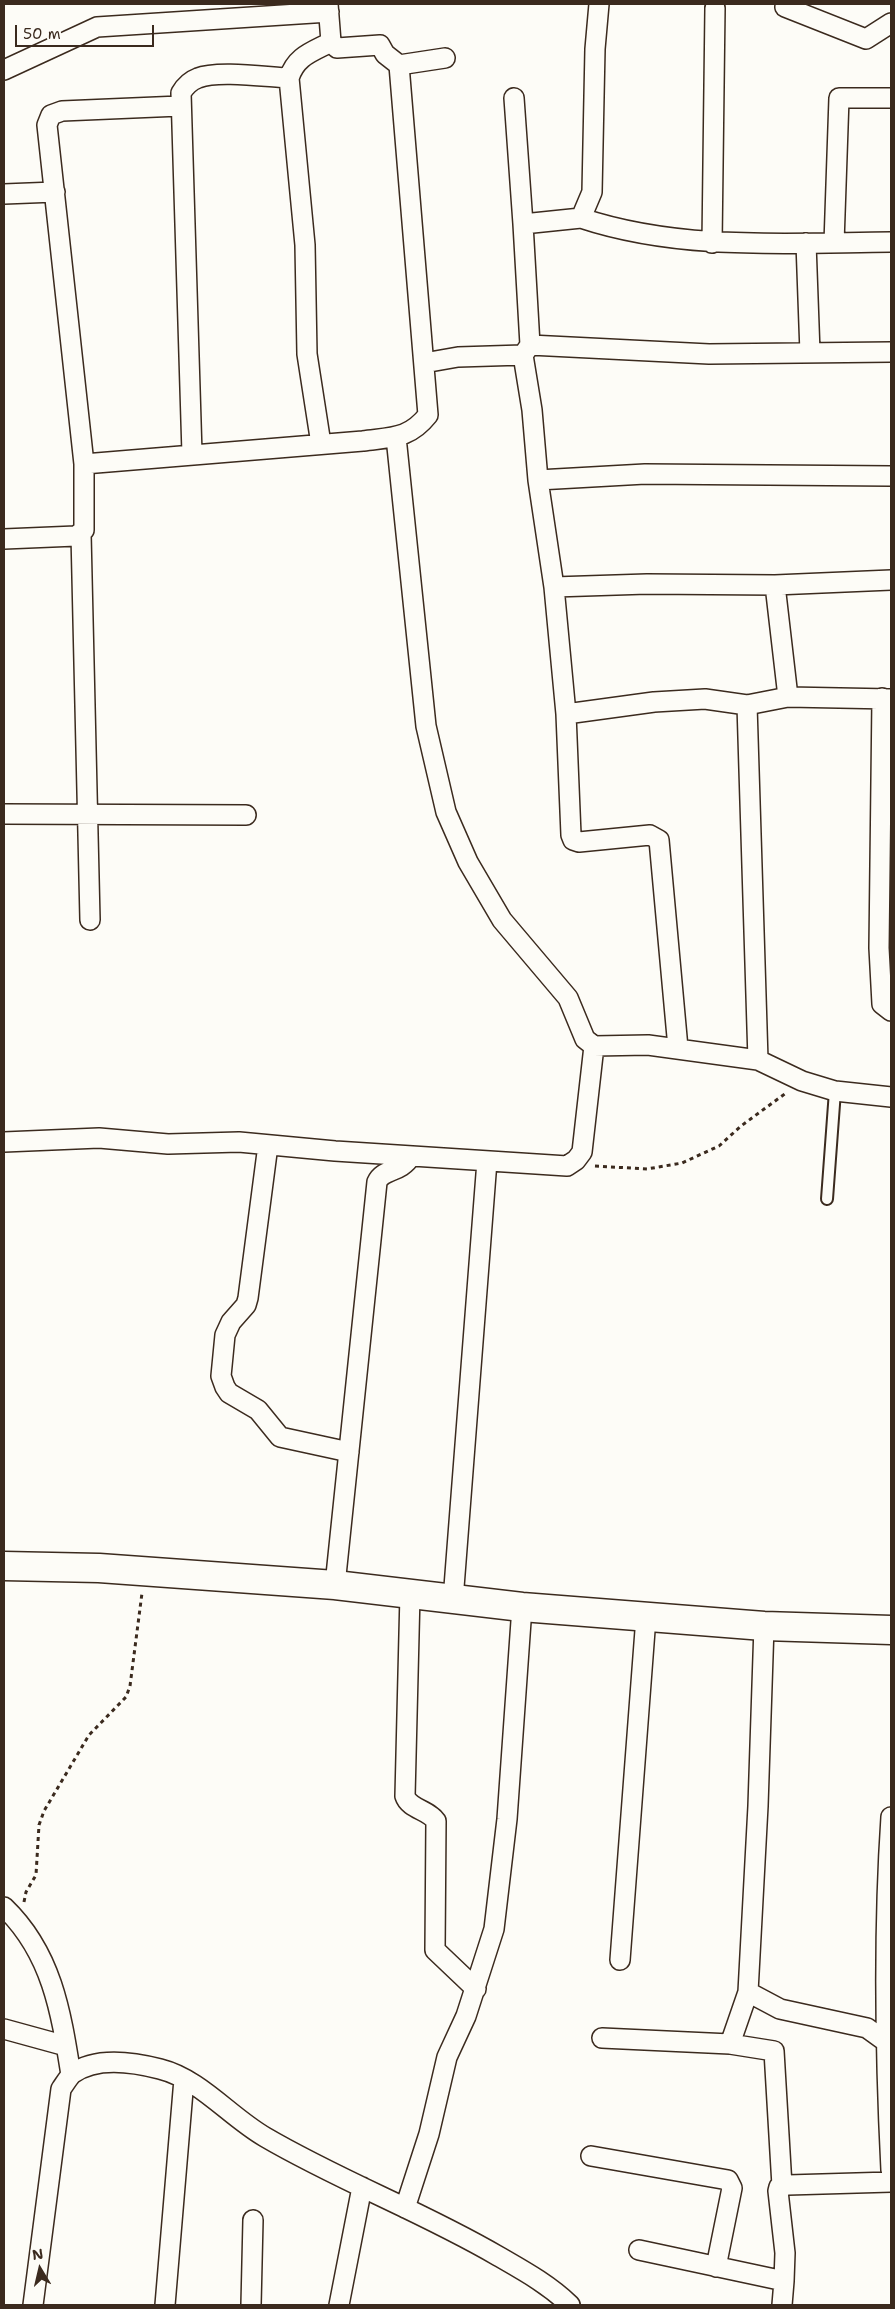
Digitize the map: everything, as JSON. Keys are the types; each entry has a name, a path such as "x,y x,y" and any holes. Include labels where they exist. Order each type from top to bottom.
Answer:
{"main road":[{"path":"4,1566 145,1571 335,1585 453,1600 646,1617 764,1626 891,1630"}],"street":[{"path":"581,218 592,192 595,49 599,4"},
{"path":"785,7 866,39 891,23"},
{"path":"4,70 97,27 329,8 331,42 337,48 380,45 385,54 399,65 445,58"},
{"path":"712,243 715,8"},
{"path":"321,444 307,354 305,245 290,78 293,66 304,56 331,42"},
{"path":"84,464 396,437 417,429 428,415 399,65"},
{"path":"192,454 186,202 180,106 181,93 186,84 199,77 218,75 290,78"},
{"path":"514,98 523,224 527,350 538,480 554,587 566,714 571,835 573,840 579,842 650,835 659,840 678,1048"},
{"path":"834,243 839,98 891,98"},
{"path":"90,920 81,534 84,530 84,464 46,125 51,115 62,111 180,106"},
{"path":"4,194 55,192"},
{"path":"523,224 581,218 610,228 712,243 891,242"},
{"path":"806,243 810,352"},
{"path":"424,363 458,357 527,350 709,354 891,352"},
{"path":"396,437 426,726 446,812 468,862 502,920 568,998 585,1039 594,1046 648,1045 758,1060 802,1081 836,1091 891,1097"},
{"path":"538,480 645,474 891,476"},
{"path":"4,539 76,536 81,534"},
{"path":"554,587 647,584 775,585 891,580"},
{"path":"775,585 788,697"},
{"path":"566,714 654,702 705,699 747,705 788,697 887,699 879,948 882,1004 891,1011"},
{"path":"747,705 758,1060"},
{"path":"4,814 246,815"},
{"path":"4,1142 99,1138 138,1143 239,1142 567,1166 576,1160 582,1152 594,1046"},
{"path":"268,1145 248,1298 246,1305 231,1322 225,1335 222,1382 229,1393 258,1410 280,1436 350,1452"},
{"path":"335,1585 377,1182 384,1173 404,1166 411,1156"},
{"path":"453,1600 487,1161"},
{"path":"410,1594 405,1796 412,1805 432,1815 436,1821 435,1950 476,1989"},
{"path":"405,2208 429,2134 447,2056 476,1989 494,1929 507,1819 522,1607"},
{"path":"620,1960 646,1617"},
{"path":"730,2044 748,1992 758,1806 764,1626"},
{"path":"891,1817 886,1923 885,2041 891,2170"},
{"path":"4,1907 19,1922 45,1963 63,2026 71,2075"},
{"path":"748,1992 780,2009 867,2028 885,2041"},
{"path":"4,2029 66,2046"},
{"path":"602,2038 730,2044 774,2051 782,2186 778,2191 785,2253 782,2305"},
{"path":"33,2305 61,2089 71,2075 89,2065 121,2062 162,2069 184,2079 264,2136 362,2187 463,2235 552,2288 570,2305"},
{"path":"165,2305 184,2079"},
{"path":"591,2156 728,2180 732,2188 716,2267"},
{"path":"782,2186 891,2182"},
{"path":"339,2305 362,2187"},
{"path":"251,2305 253,2220"},
{"path":"639,2250 784,2281"}],"lane":[{"path":"827,1199 836,1091"}],"path":[{"path":"576,1160 590,1165 647,1170 682,1163 719,1146 741,1126 802,1081"},
{"path":"19,1922 26,1892 36,1875 39,1825 44,1810 89,1735 126,1697 130,1686 145,1571"}]}
